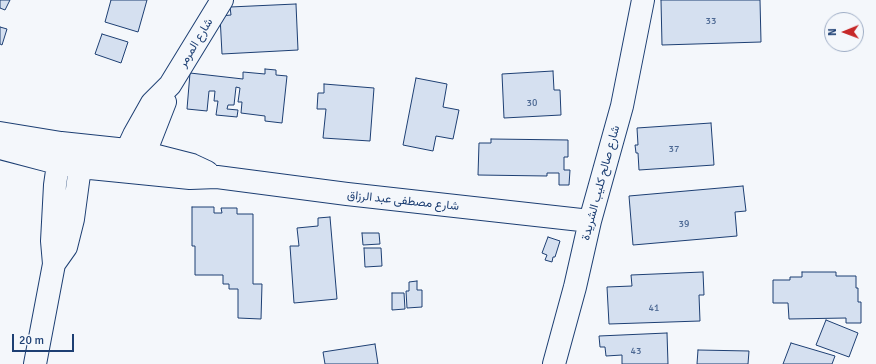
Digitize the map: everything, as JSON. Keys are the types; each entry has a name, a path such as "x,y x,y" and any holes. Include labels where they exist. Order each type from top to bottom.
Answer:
{"street":[{"name":"شارع المرمر","path":"130,172 136,151 164,107 170,85 222,0"},
{"name":"شارع صالح كليب الشريدة","path":"554,364 575,287 590,221 622,106 643,0"},
{"path":"0,133 66,151"},
{"path":"0,148 66,151"},
{"name":"شارع مصطفى عبد الرزاق","path":"66,151 80,167 190,178 218,177 347,194 590,221"},
{"name":"شارع مصطفى عبد الرزاق","path":"66,151 136,151 192,165 218,177"},
{"path":"36,364 54,264 52,241 55,185 66,151"},
{"path":"54,264 66,246 73,219 80,167"}],"building":[{"path":"0,0 10,0 5,10 0,8"},
{"path":"111,0 147,0 138,32 105,22"},
{"path":"661,0 760,0 761,42 662,45"},
{"path":"296,4 298,50 222,54 220,16 231,15 230,7"},
{"path":"0,27 7,29 2,45 0,44"},
{"path":"102,34 128,42 121,63 95,54"},
{"path":"265,69 276,70 276,75 287,76 282,123 265,121 265,116 241,113 242,102 238,102 240,88 236,87 234,105 228,105 227,109 238,110 237,117 216,115 218,101 214,101 215,91 209,91 207,111 187,109 190,73 243,79 243,72 265,74"},
{"path":"553,71 554,90 560,90 561,115 504,118 502,74"},
{"path":"416,78 447,84 443,107 459,110 453,139 436,136 433,151 403,145"},
{"path":"324,84 374,88 370,141 323,138 326,109 317,109 318,93 324,93"},
{"path":"711,123 714,165 639,170 638,153 636,153 635,145 638,145 637,128"},
{"path":"491,139 568,140 568,157 564,157 564,170 570,170 569,185 559,185 559,173 547,173 547,176 478,175 479,143 491,143"},
{"path":"743,186 746,211 735,212 737,236 633,245 629,196"},
{"path":"192,207 214,207 214,213 222,213 221,208 237,208 237,214 253,214 253,284 262,284 261,319 238,318 238,289 229,289 229,284 223,284 223,275 195,275 195,246 192,246"},
{"path":"330,217 337,299 294,303 290,246 299,246 297,228 318,226 318,218"},
{"path":"362,233 379,233 380,244 363,245"},
{"path":"548,237 560,241 552,262 545,260 547,255 542,253"},
{"path":"364,248 381,248 382,266 365,267"},
{"path":"703,272 704,295 699,295 700,321 609,324 607,287 632,286 631,275"},
{"path":"802,272 836,272 836,276 856,276 858,302 861,302 861,323 846,323 846,318 789,319 788,303 773,303 773,280 790,280 790,277 802,277"},
{"path":"417,281 417,290 422,290 422,307 407,308 406,291 409,291 409,282"},
{"path":"392,293 404,293 405,309 392,310"},
{"path":"826,320 858,333 849,357 816,345"},
{"path":"667,333 668,364 622,364 622,355 606,356 605,347 600,347 599,336"},
{"path":"791,343 835,356 832,364 783,364"},
{"path":"375,344 378,364 325,364 323,352"},
{"path":"698,350 749,351 748,364 697,364"}]}
